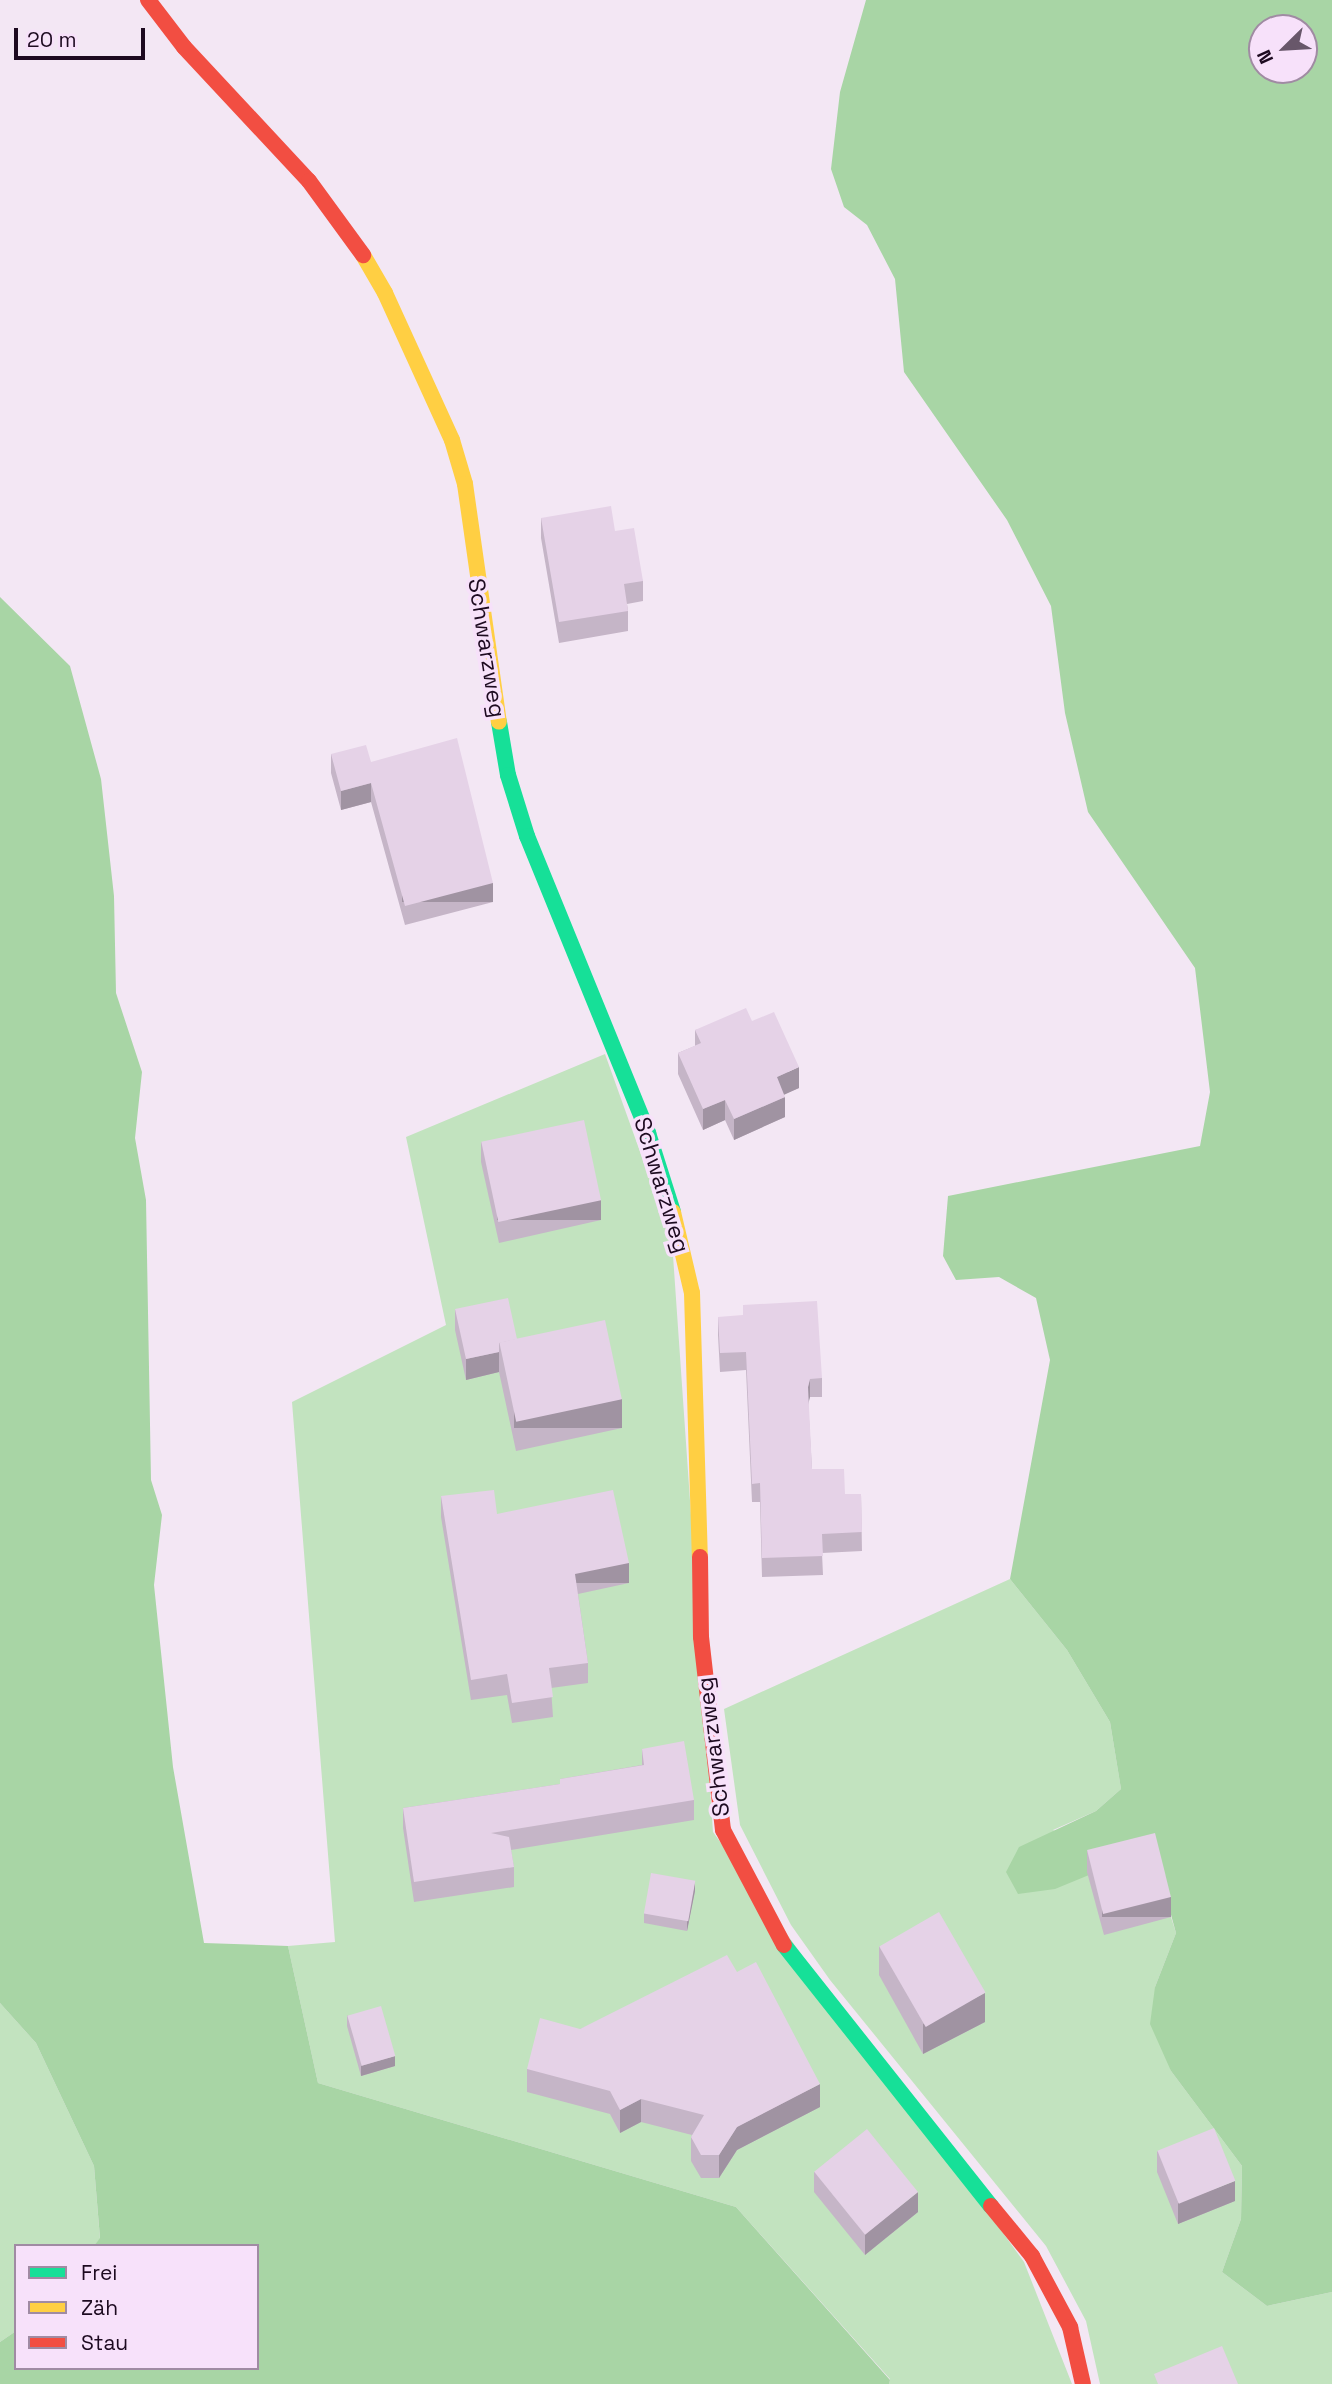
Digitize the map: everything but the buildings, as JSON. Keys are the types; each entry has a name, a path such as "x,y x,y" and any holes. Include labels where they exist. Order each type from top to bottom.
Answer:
{"street":[{"name":"Schwarzweg","path":"148,0 184,47 309,181 345,227 385,293 452,440 465,484 481,619 508,775 527,836 665,1178 682,1239 692,1293 697,1364 701,1637 723,1830 777,1934 824,2000 1032,2256 1070,2327 1083,2384"}],"green space":[{"path":"866,0 1332,0 1332,2292 1267,2306 1222,2272 1241,2219 1242,2166 1171,2071 1150,2024 1155,1987 1176,1933 1162,1882 1123,1861 1055,1889 1018,1894 1006,1872 1019,1847 1096,1811 1121,1789 1110,1722 1067,1650 1010,1579 1050,1360 1036,1298 999,1277 956,1280 943,1256 948,1196 1200,1146 1210,1092 1195,968 1088,812 1065,713 1051,606 1007,520 904,372 895,279 867,225 844,207 831,169 840,92"},
{"path":"0,597 70,666 101,779 114,896 116,993 142,1072 135,1138 146,1200 151,1480 162,1515 154,1585 173,1767 204,1943 288,1946 318,2083 736,2207 890,2380 889,2384 0,2384 0,2342 14,2332 14,2370 259,2370 259,2244 96,2244 100,2238 94,2166 36,2043 0,2003"},
{"path":"605,1054 672,1241 713,1832 1024,2262 1072,2384 889,2384 890,2379 736,2207 318,2083 288,1946 335,1942 292,1402 446,1325 406,1137"},
{"path":"1010,1579 1067,1650 1110,1722 1121,1789 1096,1811 1053,1830 1124,1861 1171,1917 1176,1933 1155,1987 1171,2071 1242,2166 1241,2219 1222,2272 1267,2306 1332,2292 1332,2384 1100,2384 1086,2321 1046,2246 830,1980 791,1925 740,1825 724,1709"},
{"path":"0,2003 36,2043 94,2166 100,2239 96,2244 14,2244 14,2332 0,2342"}],"traffic: fast":[{"path":"499,722 508,775 527,836 648,1133 673,1212"},
{"path":"784,1945 991,2206"}],"traffic: slow":[{"path":"363,255 385,293 452,440 465,484 499,722"},
{"path":"673,1212 692,1293 700,1557"}],"traffic: jam":[{"path":"148,0 184,47 309,181 363,255"},
{"path":"700,1557 701,1637 723,1830 784,1945"},
{"path":"991,2206 1032,2256 1070,2327 1083,2384"}]}
